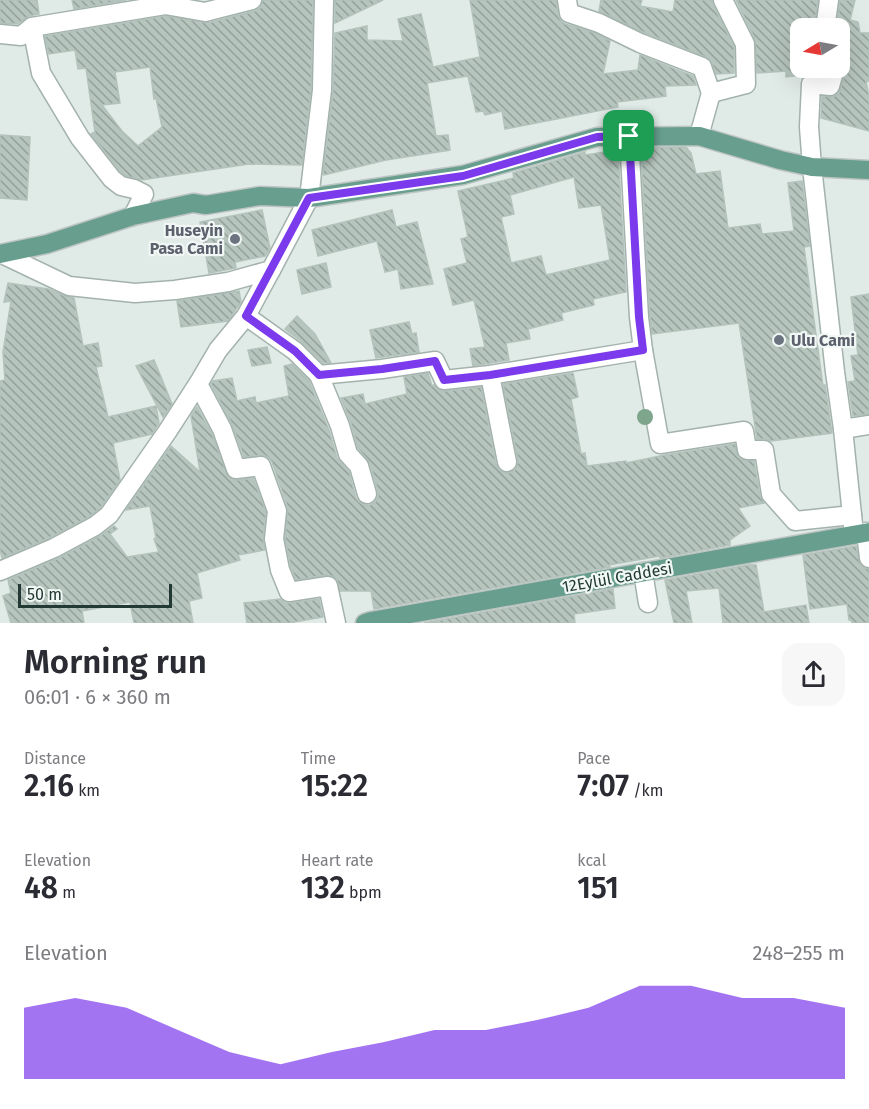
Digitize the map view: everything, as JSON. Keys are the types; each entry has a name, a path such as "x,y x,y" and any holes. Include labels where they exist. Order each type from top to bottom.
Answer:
{"main road":[{"path":"1,254 47,244 133,216 193,203 206,205 260,196 309,198 463,176 597,137 699,136 812,167 869,170"},
{"name":"12Eylül Caddesi","path":"369,622 863,533"}],"street":[{"path":"0,34 21,36 32,27 164,3 205,12 252,0"},
{"path":"0,571 54,548 95,526 109,515 167,432 218,350 246,316 309,198 322,90 324,0"},
{"path":"567,0 569,13 599,23 640,43 702,67 711,93 699,136"},
{"path":"711,93 746,84 746,44 723,0"},
{"path":"827,18 829,0"},
{"path":"32,27 41,73 80,138 112,179 121,186 144,194 133,216"},
{"path":"832,78 830,86 811,84 809,127 812,167 852,515 863,533 869,558"},
{"path":"629,136 639,317 660,444 744,431 747,450 764,450 771,494 795,521 852,515"},
{"path":"1,254 69,286 135,293 228,282 271,270"},
{"path":"246,316 295,351 319,375 340,426 348,453 359,466 367,494"},
{"path":"319,375 435,361 444,380 490,375 643,350"},
{"path":"490,375 507,462"},
{"path":"198,384 222,429 236,469 261,466 277,511 274,539 280,570 289,592 328,586 336,623"},
{"path":"843,429 869,425"},
{"path":"643,572 648,603"}],"building":[{"path":"0,0 37,0 39,14 29,16 17,24 0,23"},
{"path":"72,0 126,0 74,9"},
{"path":"263,0 313,0 311,89 302,165 249,164 141,180 126,176 91,134 95,132 86,68 78,69 75,50 49,54 45,36 165,16 208,23 260,8","holes":["150,67 154,99 156,98 162,127 138,146 122,131 102,105 120,103 115,72"]},
{"path":"335,0 383,0 335,23"},
{"path":"470,0 556,0 561,21 610,41 603,74 638,70 640,55 693,76 696,85 665,86 666,96 617,102 618,107 505,129 502,111 485,115 483,111 476,112 468,76 427,83 436,136 448,135 450,150 386,160 324,175 333,91 335,33 367,26 367,40 403,41 398,19 421,14 433,67 480,57"},
{"path":"601,0 642,0 640,6 673,12 675,0 712,0 734,47 734,73 716,74 712,63 706,57 645,33 599,11"},
{"path":"736,0 818,0 815,18 790,18 790,76 786,77 786,71 757,73 755,39"},
{"path":"840,0 855,0 850,20 850,18 838,17"},
{"path":"850,20 858,22 860,33 869,33 869,81 866,82 869,96 869,131 821,118 822,96 833,97 839,93 844,78 850,78"},
{"path":"0,135 30,137 27,200 0,198"},
{"path":"686,147 691,153 696,174 720,171 728,228 760,224 762,234 794,231 788,183 802,181 810,246 804,247 823,386 825,385 832,433 771,441 757,439 739,323 652,334 641,148"},
{"path":"618,150 626,292 593,299 594,305 561,313 563,320 528,329 530,339 506,343 509,360 473,366 470,349 485,347 474,300 453,305 444,269 467,263 461,239 468,237 458,191 514,178 513,173 585,152 585,155","holes":["574,177 579,208 601,205 610,260 546,275 541,256 511,263 501,217 514,214 510,195"]},
{"name":"Huseyin Pasa Cami","path":"262,210 270,248 265,256 235,262 236,268 209,273 200,222"},
{"path":"392,210 396,227 417,222 433,284 401,289 398,269 385,272 377,241 318,256 312,230"},
{"path":"326,263 331,287 302,294 297,270"},
{"path":"8,283 48,289 74,298 83,346 98,343 102,366 96,367 108,417 156,406 159,423 152,434 113,443 120,480 101,507 89,517 49,538 2,558 0,550 0,381 5,380 3,352 11,301 4,302"},
{"path":"239,291 241,302 228,321 181,327 177,301"},
{"path":"869,294 869,414 853,416 848,382 855,381 851,356 858,355 851,297"},
{"path":"297,316 315,334 331,363 323,363 285,329"},
{"path":"409,322 412,334 416,333 419,352 376,358 370,330"},
{"path":"267,347 271,363 252,366 248,350"},
{"path":"154,360 172,404 163,417 136,366"},
{"path":"292,364 309,381 329,430 337,458 349,472 356,498 364,505 375,502 378,491 370,463 358,448 341,398 363,394 365,404 407,394 404,377 428,373 432,386 434,385 439,390 481,387 496,464 503,472 509,473 515,470 518,460 503,384 573,373 578,397 571,399 581,454 585,453 587,466 626,461 626,463 735,444 738,457 742,460 754,461 760,496 764,503 738,508 750,526 730,540 730,545 374,609 371,591 340,591 337,579 332,576 296,580 285,539 288,508 272,462 264,455 244,457 232,424 211,384 213,381 232,378 237,401 255,397 256,403 289,396 284,366"},
{"path":"197,407 212,434 228,477 237,480 253,478 266,512 263,538 265,550 238,555 240,560 197,573 202,598 189,601 193,623 134,623 130,602 82,611 84,623 11,623 3,596 11,593 8,580 59,558 114,526 117,529 110,534 127,557 159,552 154,539 156,538 150,506 126,510 171,446 200,472 191,416"},
{"path":"856,546 860,564 869,569 869,623 852,623 849,620 847,604 810,609 803,555"},
{"path":"756,565 764,612 806,605 809,623 723,623 719,588 686,591 692,623 674,623 665,580"},
{"path":"613,589 615,608 574,614 575,623 424,623"},
{"path":"280,599 285,603 290,603 319,599 323,617 289,623 247,623 244,603"}],"place":[{"name":"Huseyin Pasa Cami","path":"235,239"},
{"name":"Ulu Cami","path":"779,340"}],"route":[{"path":"629,136 639,317 643,350 490,375 444,380 435,361 319,375 295,351 246,316 309,198 463,176 597,137 629,136"}]}
